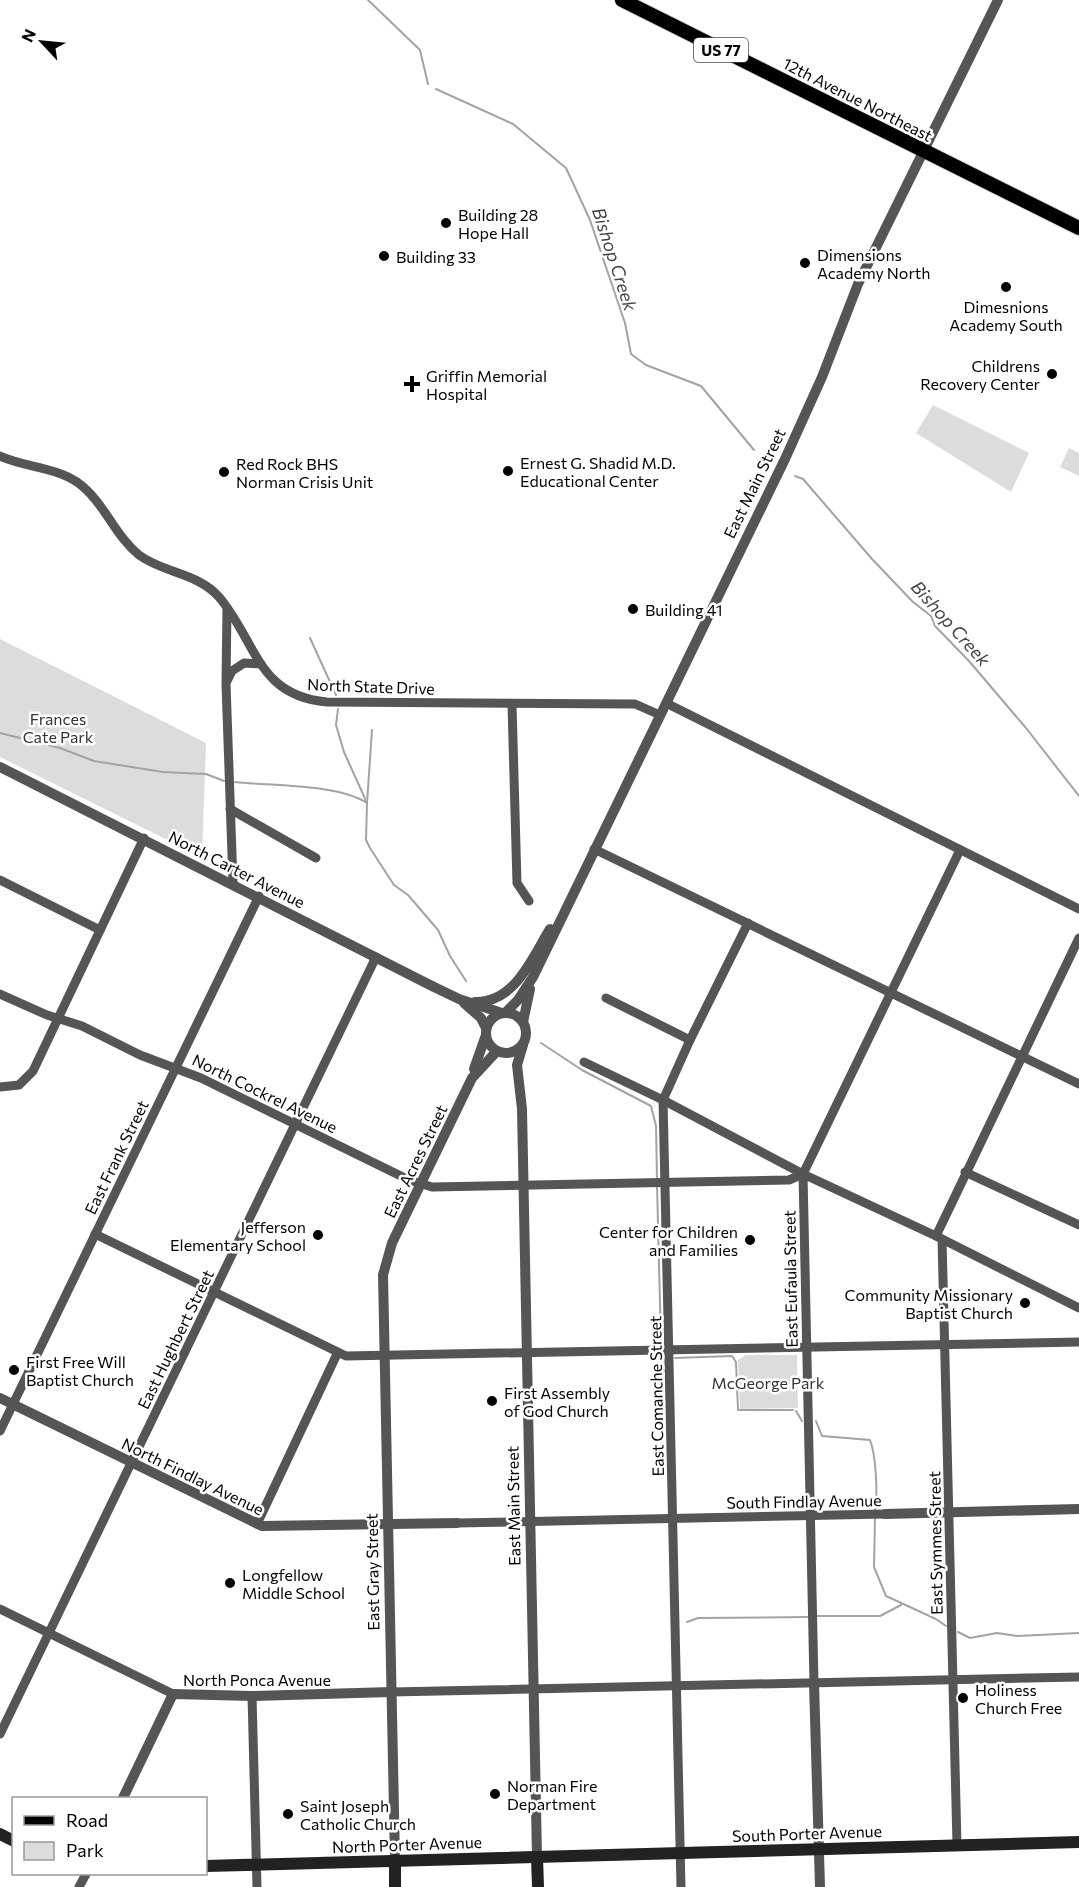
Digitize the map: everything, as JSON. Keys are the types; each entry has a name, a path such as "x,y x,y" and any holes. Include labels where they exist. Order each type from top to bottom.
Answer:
{"main road":[{"name":"12th Avenue Northeast","path":"622,0 1079,228"},
{"name":"South Porter Avenue","path":"537,1857 1079,1842"},
{"name":"North Porter Avenue","path":"207,1866 537,1857"},
{"name":"East Main Street","path":"537,1857 538,1887"},
{"name":"East Gray Street","path":"395,1860 395,1887"}],"street":[{"name":"East Main Street","path":"503,1013 518,1000 533,977 785,459 822,377 858,284 998,0"},
{"name":"North State Drive","path":"0,456 61,474 78,483 95,498 130,546 140,555 200,582 213,591 227,608 261,664 288,693 307,700 512,705 634,704 660,715"},
{"path":"227,608 226,684 233,883"},
{"path":"226,684 232,671 244,663 261,664"},
{"path":"666,703 1079,909"},
{"path":"512,705 517,883 529,901"},
{"name":"North Carter Avenue","path":"0,767 459,999 503,1013"},
{"path":"230,809 316,858"},
{"path":"0,1087 14,1087 30,1076 144,838"},
{"path":"594,849 1079,1084"},
{"name":"East Eufaula Street","path":"820,1887 802,1174 960,850"},
{"path":"0,880 100,930"},
{"path":"470,1002 492,1000 515,985 577,886"},
{"name":"East Frank Street","path":"0,1431 259,896"},
{"name":"East Comanche Street","path":"681,1887 670,1350 663,1182 663,1100 748,923"},
{"name":"East Symmes Street","path":"957,1845 946,1344 939,1238 965,1172 1079,938"},
{"name":"East Hughbert Street","path":"0,1734 376,957"},
{"name":"East Main Street","path":"524,1022 533,977"},
{"name":"North Cockrel Avenue","path":"0,994 82,1026 140,1055 201,1078 420,1184 432,1187 789,1180 802,1174"},
{"path":"606,998 690,1040"},
{"name":"North Carter Avenue","path":"459,999 481,1018 486,1032"},
{"path":"503,1013 513,1014 524,1022 527,1033 523,1045 517,1050 499,1052 488,1043 486,1032 495,1016 503,1013"},
{"name":"East Acres Street","path":"386,1256 472,1078 486,1032"},
{"name":"East Main Street","path":"523,1045 517,1065 523,1185 537,1857"},
{"name":"East Main Street","path":"499,1052 519,1088"},
{"name":"East Acres Street","path":"472,1078 499,1052"},
{"path":"584,1062 663,1100 802,1174 939,1238 1079,1308"},
{"path":"965,1172 1079,1225"},
{"path":"95,1234 337,1354 384,1357 1079,1342"},
{"name":"East Gray Street","path":"386,1256 382,1281 395,1860"},
{"path":"257,1524 337,1354"},
{"name":"North Findlay Avenue","path":"0,1398 257,1524 271,1528 530,1521"},
{"name":"South Findlay Avenue","path":"530,1521 1079,1509"},
{"name":"North Ponca Avenue","path":"0,1609 173,1694 252,1696 1079,1677"},
{"path":"123,1797 173,1694"},
{"path":"252,1696 257,1887"}],"green space":[{"path":"933,405 1029,453 1011,492 916,433"},
{"path":"1069,448 1079,453 1079,476 1060,467"},
{"name":"Frances Cate Park","path":"0,639 206,743 202,857 0,757"},
{"name":"McGeorge Park","path":"746,1355 797,1355 798,1408 740,1409 738,1360"}],"waterway":[{"name":"Bishop Creek","path":"368,0 420,50 428,84"},
{"name":"Bishop Creek","path":"436,89 513,124 566,168 590,220 625,323 631,354 646,365 701,386 754,450"},
{"name":"Bishop Creek","path":"795,476 803,479 872,559 913,602 931,616 935,626 969,661 1026,728 1079,796"},
{"path":"310,638 336,695"},
{"path":"338,709 336,725 344,752 367,803 366,840 394,885 408,895 438,930 450,956 466,981"},
{"path":"235,782 322,789 339,792 367,803 372,730"},
{"path":"0,733 60,748 94,761 163,772 206,774 224,781"},
{"path":"541,1043 582,1070 651,1106 656,1126 657,1180"},
{"path":"657,1185 661,1343"},
{"path":"675,1358 732,1356 736,1362 738,1410 793,1410"},
{"path":"796,1411 802,1421"},
{"path":"816,1421 822,1436 870,1440 876,1475 875,1512"},
{"path":"875,1517 874,1567 886,1596 946,1626"},
{"path":"814,1616 880,1616 901,1605"},
{"path":"687,1622 698,1618 808,1617"},
{"path":"958,1632 970,1638 997,1633 1017,1636 1079,1633"}],"place":[{"name":"Building 28 Hope Hall","path":"446,223"},
{"name":"Building 33","path":"384,256"},
{"name":"Dimensions Academy North","path":"805,263"},
{"name":"Dimesnions Academy South","path":"1006,287"},
{"name":"Childrens Recovery Center","path":"1052,374"},
{"name":"Griffin Memorial Hospital","path":"412,384"},
{"name":"Ernest G. Shadid M.D. Educational Center","path":"508,471"},
{"name":"Red Rock BHS Norman Crisis Unit","path":"224,472"},
{"name":"Building 41","path":"633,609"},
{"name":"Jefferson Elementary School","path":"318,1235"},
{"name":"Center for Children and Families","path":"750,1240"},
{"name":"Community Missionary Baptist Church","path":"1025,1303"},
{"name":"First Free Will Baptist Church","path":"14,1370"},
{"name":"First Assembly of God Church","path":"492,1401"},
{"name":"Longfellow Middle School","path":"230,1583"},
{"name":"Holiness Church Free","path":"963,1698"},
{"name":"Norman Fire Department","path":"495,1794"},
{"name":"Saint Joseph Catholic Church","path":"288,1814"}]}
